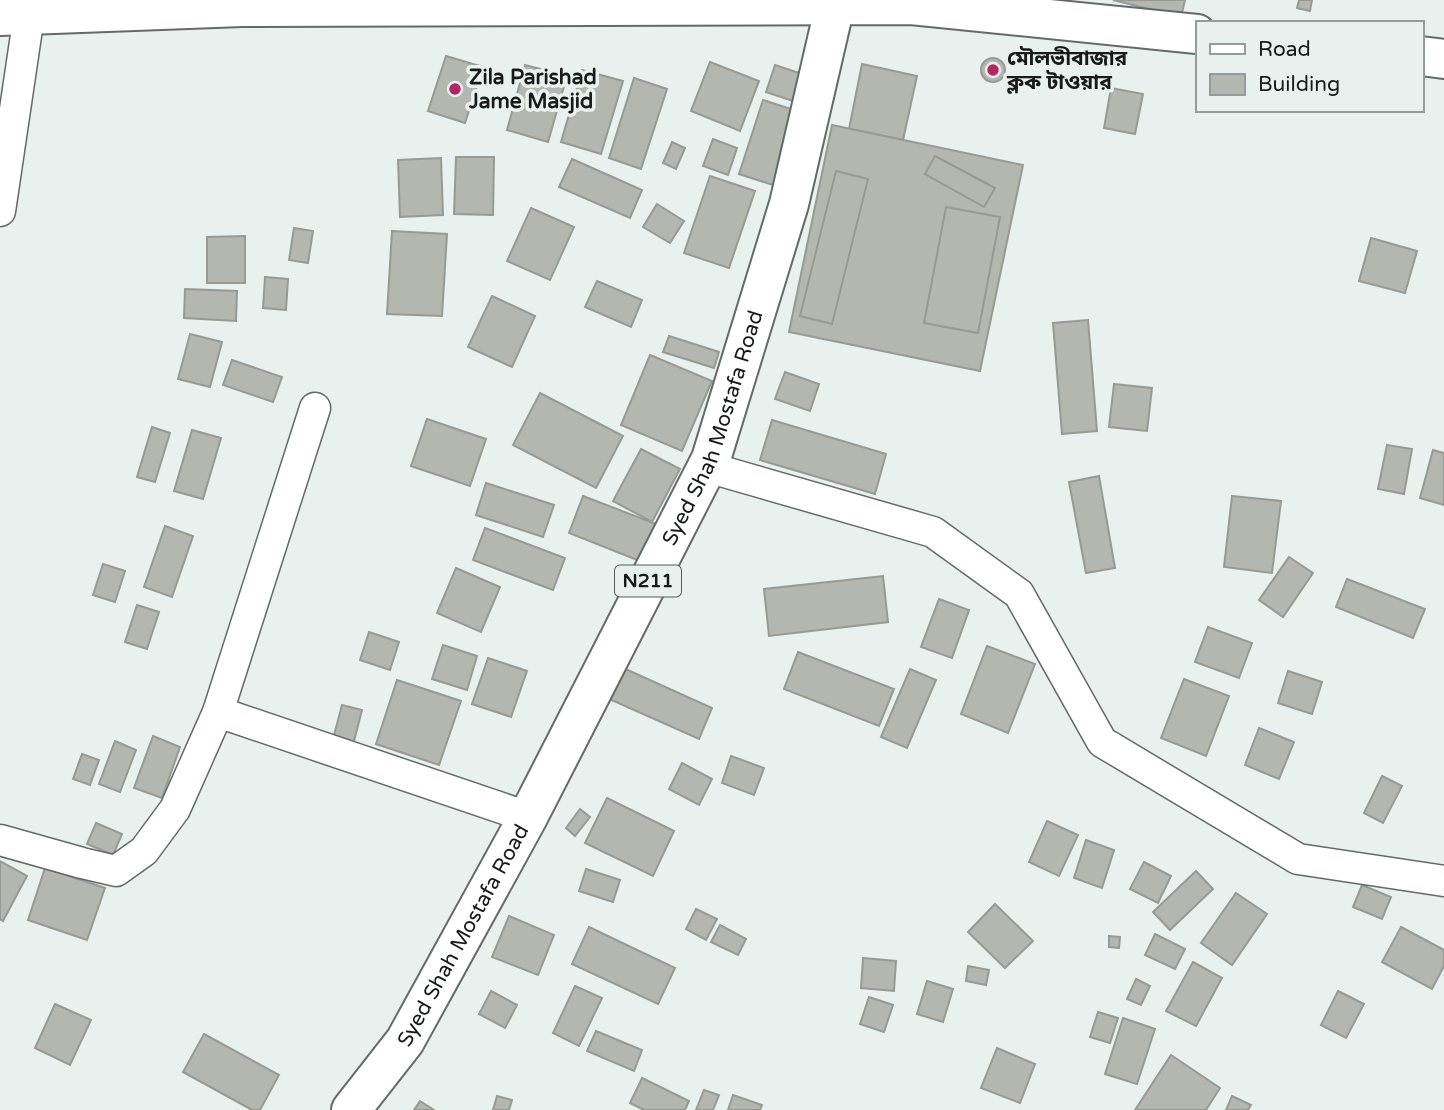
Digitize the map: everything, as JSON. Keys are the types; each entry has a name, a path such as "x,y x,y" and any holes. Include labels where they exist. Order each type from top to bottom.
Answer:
{"highway":[{"path":"19,11 680,3 911,5 1196,34"},
{"name":"Syed Shah Mostafa Road","path":"351,1110 405,1041 528,817 711,459 789,204 835,5"},
{"path":"1423,56 1444,59"}],"street":[{"path":"0,211 19,11"},
{"path":"0,840 116,871 144,851 175,809 218,712 315,408"},
{"path":"707,467 933,533 1019,594 1102,742 1298,859 1444,881"},
{"path":"218,712 528,817"}],"building":[{"path":"1113,0 1185,0 1181,17"},
{"path":"1299,0 1312,0 1310,11 1297,8"},
{"name":"Zila Parishad Jame Masjid","path":"446,56 483,67 465,123 428,111"},
{"name":"মৌলভীবাজার ক্লক টাওয়ার","path":"993,58 1002,61 1005,70 1002,79 993,82 984,79 981,70 984,61"},
{"path":"710,62 759,81 740,131 691,111"},
{"path":"862,64 917,76 903,140 849,129"},
{"path":"525,65 567,76 548,142 507,130"},
{"path":"775,65 805,75 796,102 766,92"},
{"path":"582,70 623,81 601,154 561,142"},
{"path":"634,78 667,89 641,169 609,158"},
{"path":"1111,88 1143,94 1135,134 1104,128"},
{"path":"763,100 797,111 773,185 739,174"},
{"path":"832,125 1023,165 980,371 789,332"},
{"path":"713,139 737,148 728,175 703,166"},
{"path":"672,142 685,148 676,169 663,163"},
{"path":"935,156 995,188 984,207 925,174"},
{"path":"456,157 494,157 493,215 454,214"},
{"path":"441,158 443,215 400,217 398,160"},
{"path":"572,159 642,190 630,218 559,187"},
{"path":"836,171 868,179 832,324 800,316"},
{"path":"710,176 755,191 729,268 684,253"},
{"path":"657,204 684,221 670,243 643,227"},
{"path":"946,207 1000,217 978,333 924,323"},
{"path":"531,208 574,227 550,280 507,261"},
{"path":"294,228 313,231 308,263 289,260"},
{"path":"392,231 447,234 442,316 387,314"},
{"path":"245,236 245,283 207,283 207,237"},
{"path":"1371,238 1417,251 1405,293 1359,281"},
{"path":"265,277 288,279 286,310 263,308"},
{"path":"597,281 642,300 631,327 585,307"},
{"path":"185,289 237,291 236,321 184,318"},
{"path":"492,296 535,316 512,367 468,347"},
{"path":"1088,320 1097,431 1062,434 1053,323"},
{"path":"190,334 222,342 210,387 178,379"},
{"path":"669,336 719,352 714,368 663,352"},
{"path":"650,355 712,381 682,451 621,425"},
{"path":"232,360 282,377 273,402 223,385"},
{"path":"785,372 819,384 810,411 775,399"},
{"path":"1114,384 1152,388 1147,431 1109,427"},
{"path":"540,393 623,436 596,488 513,445"},
{"path":"427,419 486,439 470,486 411,466"},
{"path":"772,420 886,454 875,494 760,460"},
{"path":"152,427 170,433 155,482 137,477"},
{"path":"192,430 221,438 203,499 174,491"},
{"path":"1387,445 1412,449 1404,494 1378,489"},
{"path":"641,449 680,469 652,522 613,501"},
{"path":"1433,450 1444,453 1444,505 1420,498"},
{"path":"1099,476 1115,568 1086,573 1069,482"},
{"path":"486,483 554,505 543,537 476,515"},
{"path":"583,496 656,524 642,562 569,533"},
{"path":"1232,496 1281,501 1272,573 1224,567"},
{"path":"165,526 193,536 172,597 144,587"},
{"path":"485,528 565,558 553,590 473,560"},
{"path":"1289,557 1313,573 1283,617 1259,600"},
{"path":"103,564 125,571 115,602 93,595"},
{"path":"456,568 500,587 481,632 437,613"},
{"path":"883,576 888,622 769,636 764,589"},
{"path":"1347,579 1425,609 1413,638 1336,607"},
{"path":"939,599 969,610 952,658 921,647"},
{"path":"137,605 159,612 147,649 125,642"},
{"path":"1208,627 1252,643 1239,678 1195,662"},
{"path":"369,632 399,642 390,670 360,660"},
{"path":"443,645 477,656 467,690 432,679"},
{"path":"987,646 1035,664 1008,733 961,714"},
{"path":"798,652 894,689 879,726 784,689"},
{"path":"488,658 527,671 511,717 472,704"},
{"path":"621,667 712,708 699,739 607,698"},
{"path":"910,669 936,680 907,748 881,737"},
{"path":"1288,671 1322,682 1312,714 1278,703"},
{"path":"1184,679 1229,696 1206,756 1161,738"},
{"path":"397,680 461,701 439,765 376,744"},
{"path":"342,705 362,710 353,745 333,739"},
{"path":"1259,728 1294,742 1279,779 1245,765"},
{"path":"153,736 180,747 162,798 134,788"},
{"path":"115,741 136,750 120,792 99,784"},
{"path":"82,754 99,760 90,785 73,779"},
{"path":"731,756 764,768 754,795 722,783"},
{"path":"682,763 712,779 699,805 669,789"},
{"path":"1382,776 1402,786 1383,823 1364,813"},
{"path":"607,798 674,831 653,876 585,843"},
{"path":"580,809 590,817 575,836 566,828"},
{"path":"1047,821 1078,835 1059,876 1029,862"},
{"path":"96,823 122,834 113,855 87,844"},
{"path":"1086,840 1114,850 1102,888 1074,878"},
{"path":"0,861 27,876 3,921 0,919"},
{"path":"1144,862 1171,876 1158,903 1130,889"},
{"path":"45,868 105,888 87,940 28,920"},
{"path":"586,869 620,880 613,902 579,891"},
{"path":"1196,871 1213,889 1170,930 1153,912"},
{"path":"1362,885 1391,897 1382,919 1353,907"},
{"path":"1236,893 1267,914 1232,965 1201,943"},
{"path":"995,904 1033,941 1005,968 968,932"},
{"path":"696,909 717,919 706,940 686,929"},
{"path":"509,916 554,935 538,975 492,957"},
{"path":"720,925 746,939 738,955 711,942"},
{"path":"589,927 675,968 658,1004 572,964"},
{"path":"1401,927 1444,950 1444,966 1432,989 1382,962"},
{"path":"1155,934 1185,949 1175,969 1145,955"},
{"path":"1109,936 1120,937 1119,948 1109,947"},
{"path":"863,958 896,961 894,991 861,988"},
{"path":"1193,962 1222,978 1196,1026 1166,1011"},
{"path":"968,966 989,970 986,985 966,981"},
{"path":"1136,979 1150,986 1141,1005 1127,999"},
{"path":"927,981 953,989 943,1022 917,1014"},
{"path":"575,986 602,998 579,1046 553,1033"},
{"path":"491,991 517,1005 505,1028 479,1014"},
{"path":"1338,991 1364,1004 1346,1038 1321,1025"},
{"path":"869,997 893,1005 884,1032 860,1024"},
{"path":"55,1004 91,1020 70,1065 35,1048"},
{"path":"1098,1012 1118,1018 1110,1043 1090,1037"},
{"path":"1123,1018 1155,1029 1137,1084 1105,1074"},
{"path":"596,1031 642,1050 634,1071 587,1051"},
{"path":"204,1034 279,1075 260,1110 252,1110 183,1072"},
{"path":"997,1048 1035,1064 1020,1103 981,1088"},
{"path":"1171,1055 1220,1088 1206,1110 1135,1110"},
{"path":"642,1078 689,1101 685,1110 644,1110 630,1103"},
{"path":"704,1090 719,1095 713,1110 696,1110"},
{"path":"733,1095 762,1105 760,1110 728,1110"},
{"path":"497,1096 512,1100 509,1110 493,1110"},
{"path":"1232,1096 1251,1105 1248,1110 1226,1110"},
{"path":"420,1101 434,1110 414,1110"}],"place":[{"name":"মৌলভীবাজার ক্লক টাওয়ার","path":"993,70"},
{"name":"Zila Parishad Jame Masjid","path":"455,89"}]}
